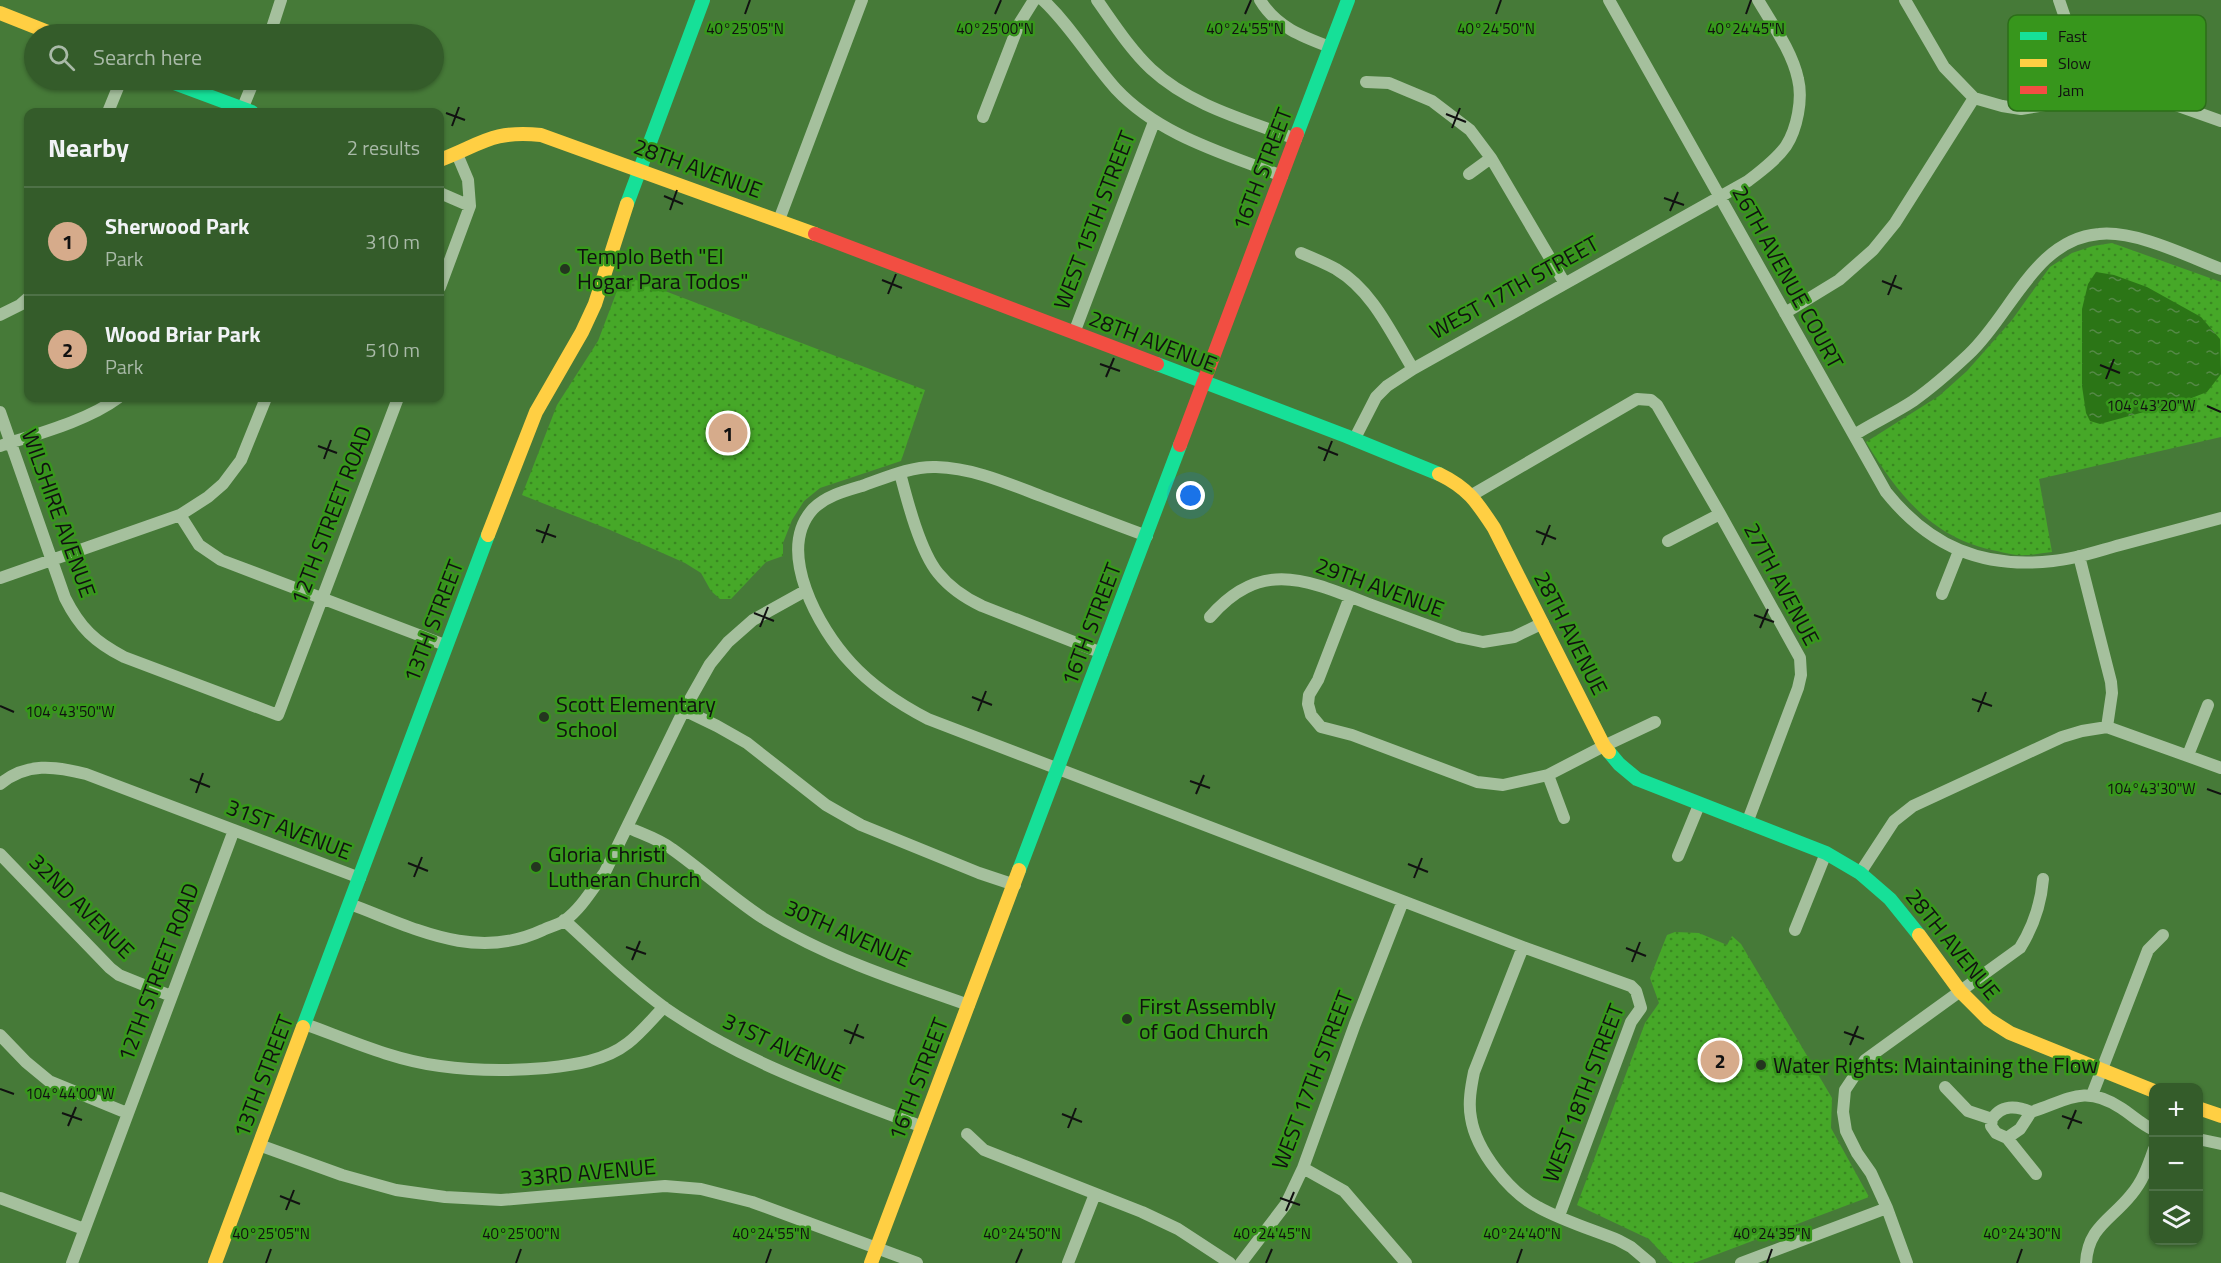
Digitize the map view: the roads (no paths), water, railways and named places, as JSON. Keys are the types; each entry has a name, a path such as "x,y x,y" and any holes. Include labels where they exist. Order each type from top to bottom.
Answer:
{"street":[{"path":"273,24 281,0"},
{"name":"13TH STREET","path":"215,1263 445,645 536,412 549,386 586,327 596,303 611,263 630,196 704,0"},
{"path":"779,220 862,0"},
{"path":"983,117 1019,24 1034,0"},
{"path":"1043,0 1067,25 1090,59 1117,90 1154,122 1173,133 1282,176"},
{"path":"1097,0 1122,36 1150,68 1166,82 1184,94 1212,107 1296,139"},
{"path":"1260,0 1282,24 1299,35 1330,47"},
{"name":"16TH STREET","path":"871,1263 1348,0"},
{"name":"26TH AVENUE COURT","path":"1609,0 1886,492 1902,512 1931,536 1959,551 1994,561 2025,563 2055,561 2079,556 2221,518"},
{"name":"WEST 17TH STREET","path":"1354,440 1376,397 1387,386 1564,282 1719,198 1765,169 1785,147 1798,110 1799,81 1784,45 1758,0"},
{"path":"1905,0 1944,67 1974,98 2008,107"},
{"path":"2059,0 2064,15"},
{"path":"0,13 28,24"},
{"path":"1366,82 1389,83 1432,101 1463,123 1491,158 1564,282"},
{"path":"110,108 117,90"},
{"path":"192,90 238,108"},
{"path":"247,108 251,90"},
{"path":"1785,313 1839,280 1873,250 1895,223 1974,98"},
{"path":"2190,111 2221,121"},
{"name":"WEST 15TH STREET","path":"1074,333 1154,122"},
{"name":"28TH AVENUE","path":"444,159 490,137 514,133 541,135 779,220 1432,471 1472,495 1494,528 1604,746 1619,764 1637,779 1826,854 1860,873 1890,899 1960,991 1988,1019 2010,1034 2149,1088"},
{"path":"444,276 470,206 468,180 457,154"},
{"path":"1469,174 1491,158"},
{"path":"444,195 470,206"},
{"path":"1854,435 1913,401 1972,352 2037,268 2061,246 2086,236 2099,234 2130,236 2221,269"},
{"path":"1301,253 1336,269 1366,294 1413,369"},
{"path":"0,315 24,302"},
{"name":"27TH AVENUE","path":"1472,495 1637,399 1651,400 1662,411 1800,658 1801,675 1798,688 1747,823"},
{"path":"5,444 78,419 112,402"},
{"path":"0,578 180,515 208,497 231,474 247,448 264,402"},
{"name":"12TH STREET ROAD","path":"278,715 396,402"},
{"name":"WILSHIRE AVENUE","path":"0,412 5,444 74,616 85,630 103,646 151,667 278,715"},
{"path":"1147,536 1005,483 964,470 935,467 900,473 831,496 814,509 802,526 797,543 806,591 833,642 851,663 880,690 901,705 928,719 1523,947 1474,1072 1470,1092 1470,1116 1481,1147 1507,1181 1527,1201 1540,1209 1624,1243 1650,1263"},
{"path":"900,473 924,549 937,572 963,597 1102,653"},
{"name":"27TH AVENUE","path":"1668,541 1720,514"},
{"path":"180,515 199,545 210,554 445,645"},
{"path":"1942,594 1959,551"},
{"path":"2079,556 2111,682 2112,693 2107,727"},
{"name":"29TH AVENUE","path":"1210,617 1223,602 1240,590 1254,584 1281,579 1311,583 1459,637 1483,642 1514,637 1543,623"},
{"path":"350,904 434,936 483,944 508,942 533,935 564,920 605,872 684,710 710,664 728,642 753,620 806,591"},
{"path":"1350,597 1318,680 1309,695 1311,715 1321,727 1352,735 1477,782 1503,785 1548,775 1655,722"},
{"path":"2188,755 2208,705"},
{"path":"684,710 747,743 826,805 861,825 979,873 1015,885"},
{"path":"1860,873 1894,821 1913,806 2062,737 2082,731 2107,727 2221,768"},
{"name":"31ST AVENUE","path":"0,784 21,771 32,768 59,767 86,774 360,878"},
{"path":"1548,775 1564,818"},
{"path":"1678,856 1700,805"},
{"name":"30TH AVENUE","path":"627,827 671,848 763,918 811,945 969,1005"},
{"name":"12TH STREET ROAD","path":"72,1263 234,830"},
{"name":"32ND AVENUE","path":"0,854 110,968 119,975 171,996"},
{"path":"1795,930 1826,854"},
{"path":"1907,1263 1887,1208 1871,1173 1857,1153 1846,1131 1843,1112 1845,1090 1865,1060 2020,948 2030,932 2043,879"},
{"name":"WEST 17TH STREET","path":"1241,1263 1286,1204 1303,1168 1355,1024 1403,901"},
{"name":"31ST AVENUE","path":"564,920 664,1007 744,1055 798,1080 923,1127"},
{"path":"2092,1095 2148,950 2163,935"},
{"name":"WEST 18TH STREET","path":"1523,947 1631,986 1638,997 1641,1008 1631,1022 1558,1216"},
{"path":"305,1024 377,1051 439,1066 475,1070 528,1069 567,1066 598,1059 629,1043 664,1007"},
{"path":"0,1035 26,1062 49,1081 127,1113"},
{"path":"1945,1087 1968,1111 1992,1119"},
{"path":"2007,1138 2019,1130 2031,1112 2054,1105 2070,1096 2092,1095 2118,1106 2149,1127"},
{"path":"2031,1112 2019,1107 2008,1107 1996,1113 1991,1126 1996,1133 2007,1138 2036,1174"},
{"path":"2203,1109 2221,1116"},
{"path":"967,1134 984,1150 1142,1212 1178,1229 1230,1263"},
{"path":"2203,1140 2221,1144"},
{"name":"33RD AVENUE","path":"259,1145 342,1175 396,1190 446,1197 501,1200 665,1186 701,1189 752,1202 917,1263"},
{"path":"2085,1263 2088,1246 2099,1226 2133,1193 2149,1166"},
{"path":"1303,1168 1344,1191 1406,1263"},
{"path":"1068,1263 1095,1194"},
{"path":"0,1198 84,1229"},
{"path":"1741,1263 1887,1208"}],"water":[{"path":"2096,272 2114,275 2147,287 2201,317 2220,339 2221,374 2207,392 2184,401 2100,424 2090,421 2086,413 2082,386 2082,309 2088,284"}],"place":[{"name":"Templo Beth \"El Hogar Para Todos\"","path":"565,269"},
{"name":"Sherwood Park","path":"728,433"},
{"name":"Scott Elementary School","path":"544,717"},
{"name":"Gloria Christi Lutheran Church","path":"536,867"},
{"name":"First Assembly of God Church","path":"1127,1019"},
{"name":"Wood Briar Park","path":"1720,1060"},
{"name":"Water Rights: Maintaining the Flow","path":"1761,1065"}]}
